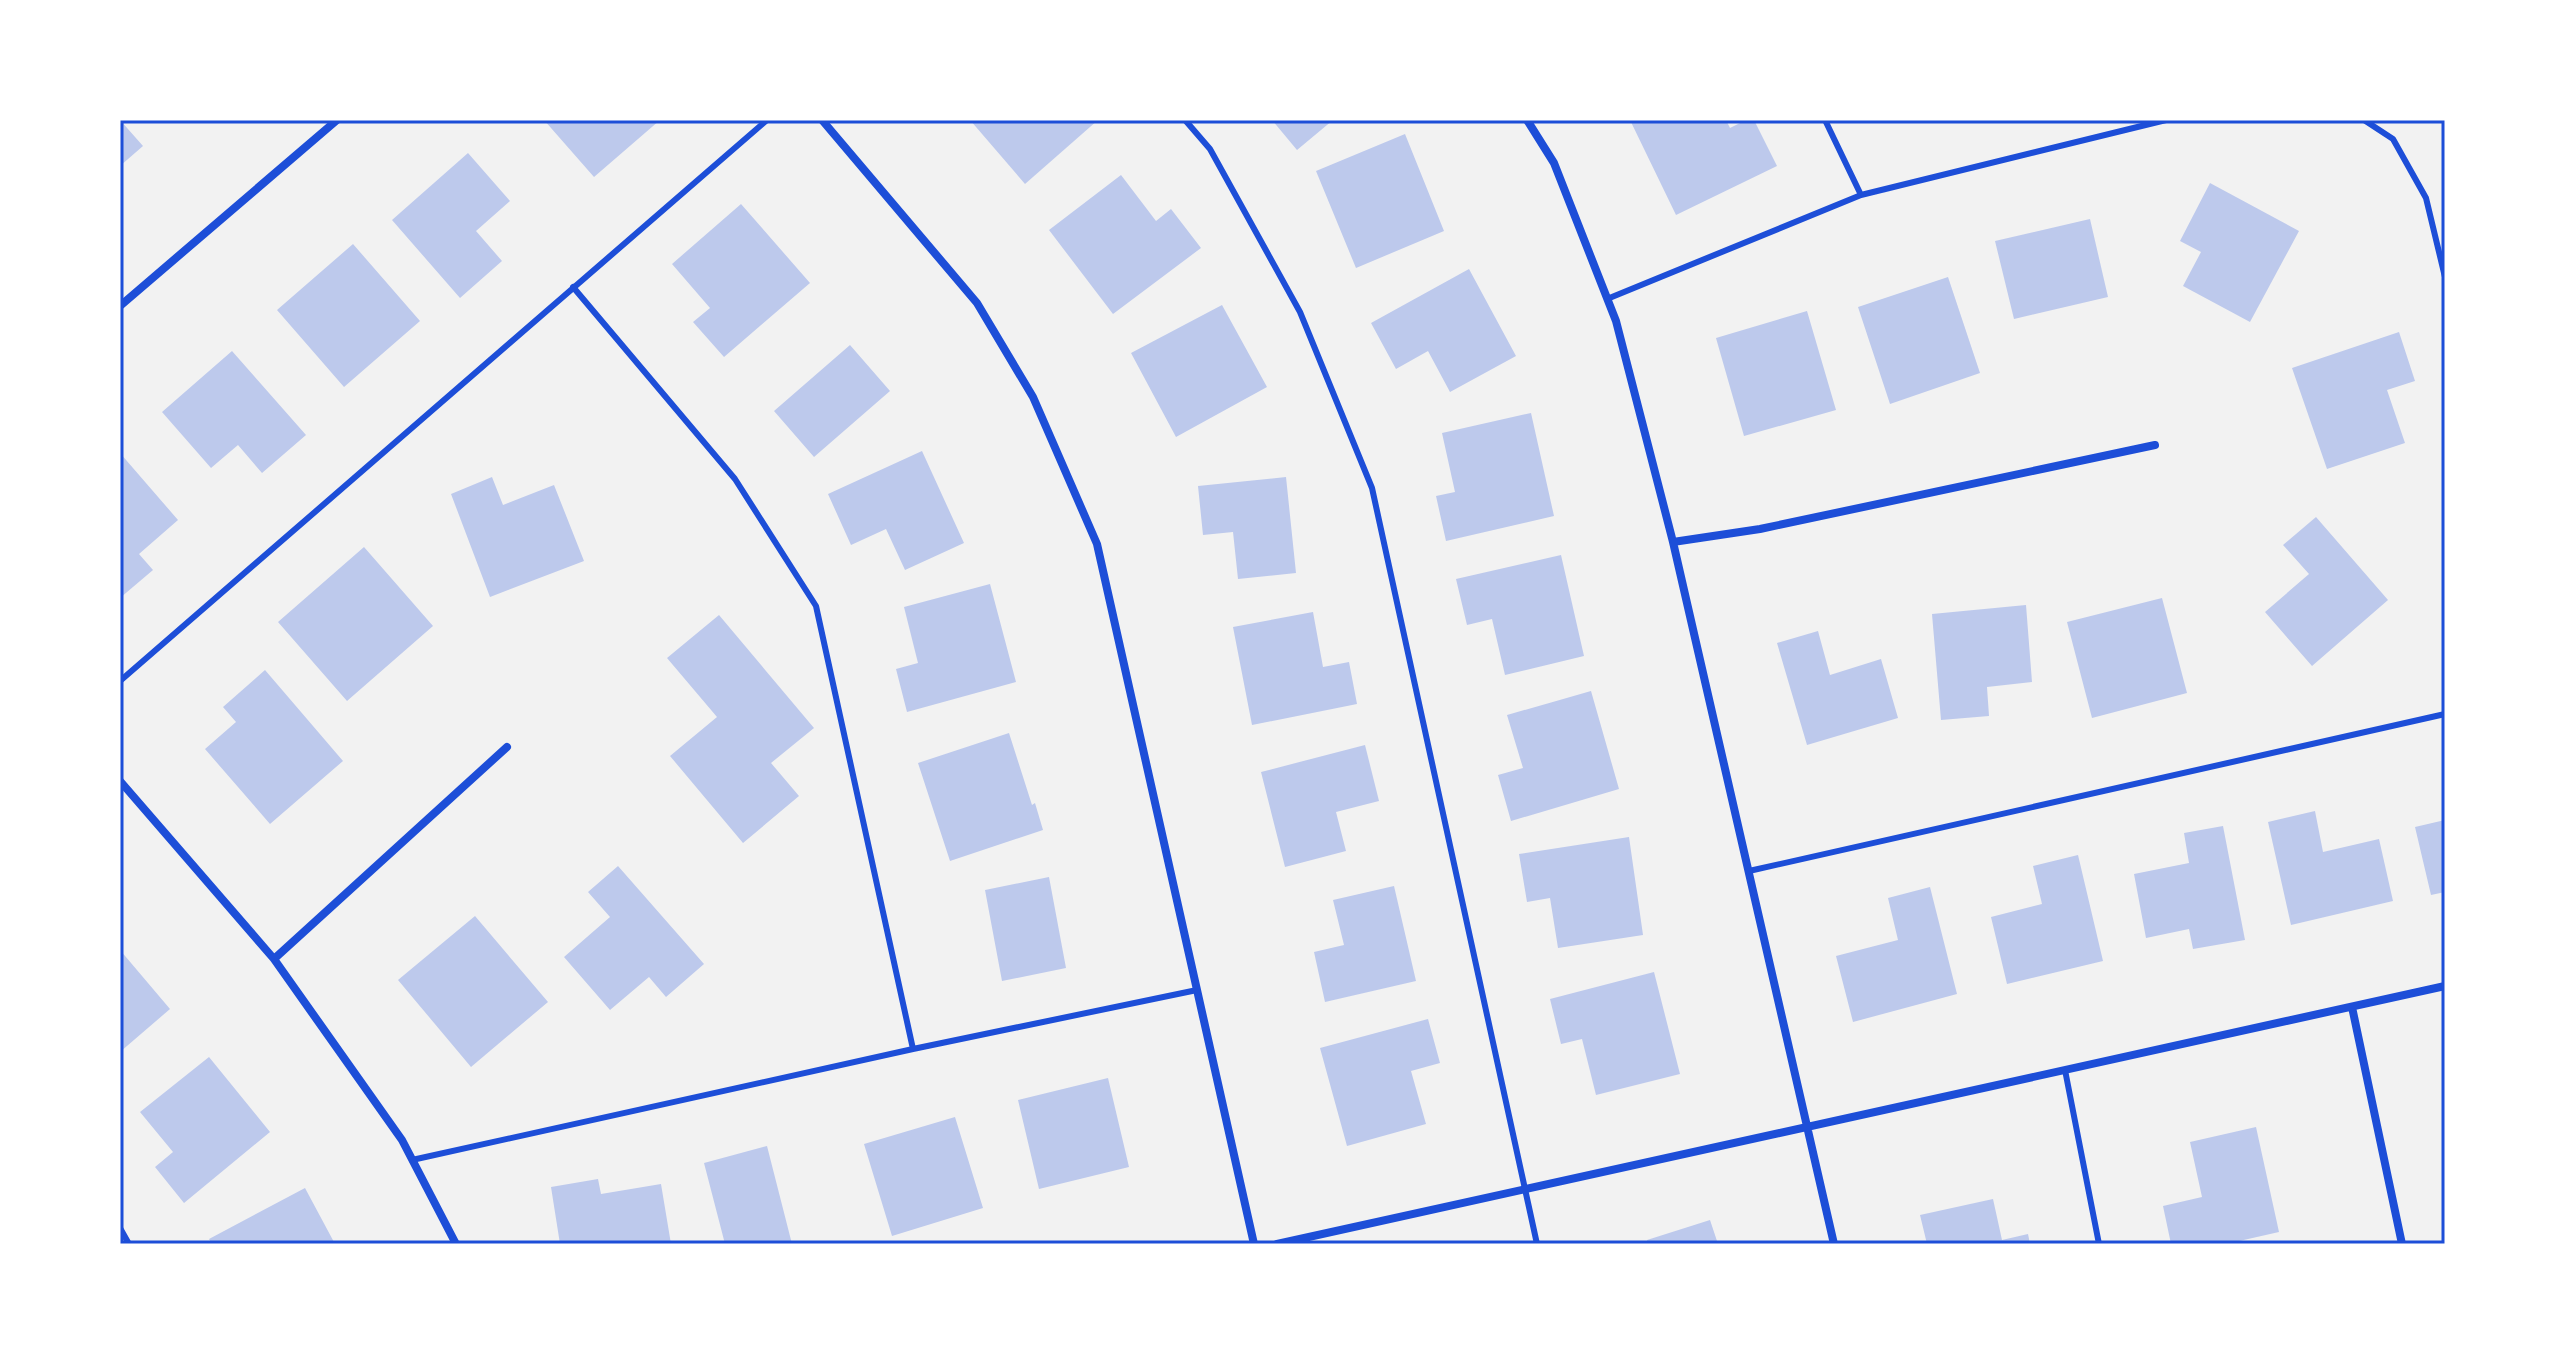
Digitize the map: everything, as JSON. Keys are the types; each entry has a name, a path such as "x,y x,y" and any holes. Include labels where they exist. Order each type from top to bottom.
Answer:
{"street":[{"path":"120,306 337,120"},
{"path":"822,120 977,303 1033,397 1097,544 1254,1244"},
{"path":"1527,120 1554,163 1616,321 1673,542 1834,1244"},
{"path":"1673,542 1760,529 2155,445"},
{"path":"274,959 507,747"},
{"path":"120,781 274,959 402,1140 456,1244"},
{"path":"1277,1244 2445,986"},
{"path":"2352,1007 2402,1244"}],"lane":[{"path":"120,681 767,120"},
{"path":"1185,120 1210,149 1300,312 1372,488 1537,1244"},
{"path":"1825,120 1861,195"},
{"path":"1607,299 1861,195 2166,120"},
{"path":"2364,120 2393,139 2426,198 2445,277"},
{"path":"573,287 735,479 816,606 913,1049"},
{"path":"1749,871 2445,714"},
{"path":"412,1160 913,1049 1197,990"},
{"path":"2065,1070 2099,1244"},
{"path":"120,1228 129,1244"}],"building":[{"path":"120,120 143,146 120,166"},
{"path":"544,120 660,120 594,177"},
{"path":"970,120 1098,120 1025,184"},
{"path":"1272,120 1333,120 1297,150"},
{"path":"1630,120 1726,120 1730,128 1746,120 1754,120 1777,166 1676,215"},
{"path":"1405,134 1444,231 1356,268 1316,171"},
{"path":"468,153 510,201 476,231 502,261 460,298 392,220"},
{"path":"1121,175 1156,221 1171,209 1201,248 1113,314 1049,230"},
{"path":"2210,183 2299,231 2250,322 2183,286 2201,252 2180,241"},
{"path":"741,204 810,283 724,357 693,322 710,308 672,264"},
{"path":"2090,219 2108,297 2014,319 1995,241"},
{"path":"353,244 420,321 344,387 277,310"},
{"path":"1469,269 1516,356 1450,392 1428,351 1396,369 1371,323"},
{"path":"1948,277 1980,373 1890,404 1858,307"},
{"path":"1222,305 1267,387 1176,437 1131,353"},
{"path":"1807,311 1836,410 1744,436 1716,338"},
{"path":"2399,332 2415,381 2387,390 2405,443 2327,469 2292,368"},
{"path":"850,345 890,391 814,457 774,411"},
{"path":"232,351 306,435 262,473 238,445 211,468 162,412"},
{"path":"1531,413 1554,516 1446,541 1436,496 1455,492 1442,433"},
{"path":"922,451 964,543 905,570 886,529 851,545 828,494"},
{"path":"120,453 178,520 139,554 153,570 120,598"},
{"path":"492,477 503,505 554,485 584,561 490,597 451,494"},
{"path":"1286,477 1296,573 1238,579 1233,532 1203,535 1198,486"},
{"path":"2316,517 2388,600 2312,666 2265,612 2309,574 2283,545"},
{"path":"364,547 433,626 347,701 278,622"},
{"path":"1561,555 1584,656 1505,675 1492,619 1467,625 1456,579"},
{"path":"990,584 1016,682 907,712 896,669 918,663 904,607"},
{"path":"2162,598 2187,693 2092,718 2067,622"},
{"path":"2026,605 2032,682 1987,687 1989,716 1941,720 1932,614"},
{"path":"1313,612 1323,667 1349,662 1357,704 1252,725 1233,627"},
{"path":"719,615 814,728 771,763 799,796 743,843 670,756 717,717 667,658"},
{"path":"1818,631 1830,675 1881,659 1898,718 1807,745 1777,643"},
{"path":"265,670 343,761 270,824 205,749 236,722 223,707"},
{"path":"1591,691 1619,789 1511,821 1498,775 1523,768 1507,715"},
{"path":"1009,733 1043,830 950,861 918,763"},
{"path":"1365,745 1379,801 1336,812 1346,851 1285,867 1261,772"},
{"path":"2315,811 2323,852 2379,839 2393,901 2291,925 2268,822"},
{"path":"2445,820 2445,892 2431,895 2415,827"},
{"path":"2223,826 2245,940 2193,949 2189,929 2146,938 2134,874 2189,863 2184,833"},
{"path":"1629,837 1643,935 1558,948 1550,898 1527,902 1519,854"},
{"path":"2078,855 2103,961 2007,984 1991,917 2042,904 2033,866"},
{"path":"618,866 704,964 666,997 649,977 610,1010 564,957 610,917 588,892"},
{"path":"1049,877 1066,968 1002,981 985,890"},
{"path":"1394,886 1416,981 1325,1002 1314,952 1344,945 1333,900"},
{"path":"1930,887 1957,994 1853,1022 1836,956 1898,940 1888,898"},
{"path":"475,916 548,1002 471,1067 398,980"},
{"path":"120,950 170,1009 120,1052"},
{"path":"1654,972 1680,1074 1596,1095 1582,1039 1561,1044 1550,999"},
{"path":"1428,1019 1440,1063 1411,1071 1426,1124 1347,1146 1320,1048"},
{"path":"209,1057 270,1132 184,1203 155,1167 173,1152 140,1112"},
{"path":"1108,1078 1129,1167 1039,1189 1018,1100"},
{"path":"955,1117 983,1208 892,1236 864,1144"},
{"path":"2256,1127 2279,1232 2226,1244 2171,1244 2163,1206 2202,1197 2190,1142"},
{"path":"767,1146 792,1244 725,1244 704,1163"},
{"path":"598,1179 601,1194 661,1184 671,1244 560,1244 551,1187"},
{"path":"305,1188 335,1244 212,1244 209,1239"},
{"path":"1993,1199 2002,1240 2028,1234 2030,1244 1927,1244 1920,1215"},
{"path":"1710,1220 1718,1244 1648,1244 1647,1240"}]}
